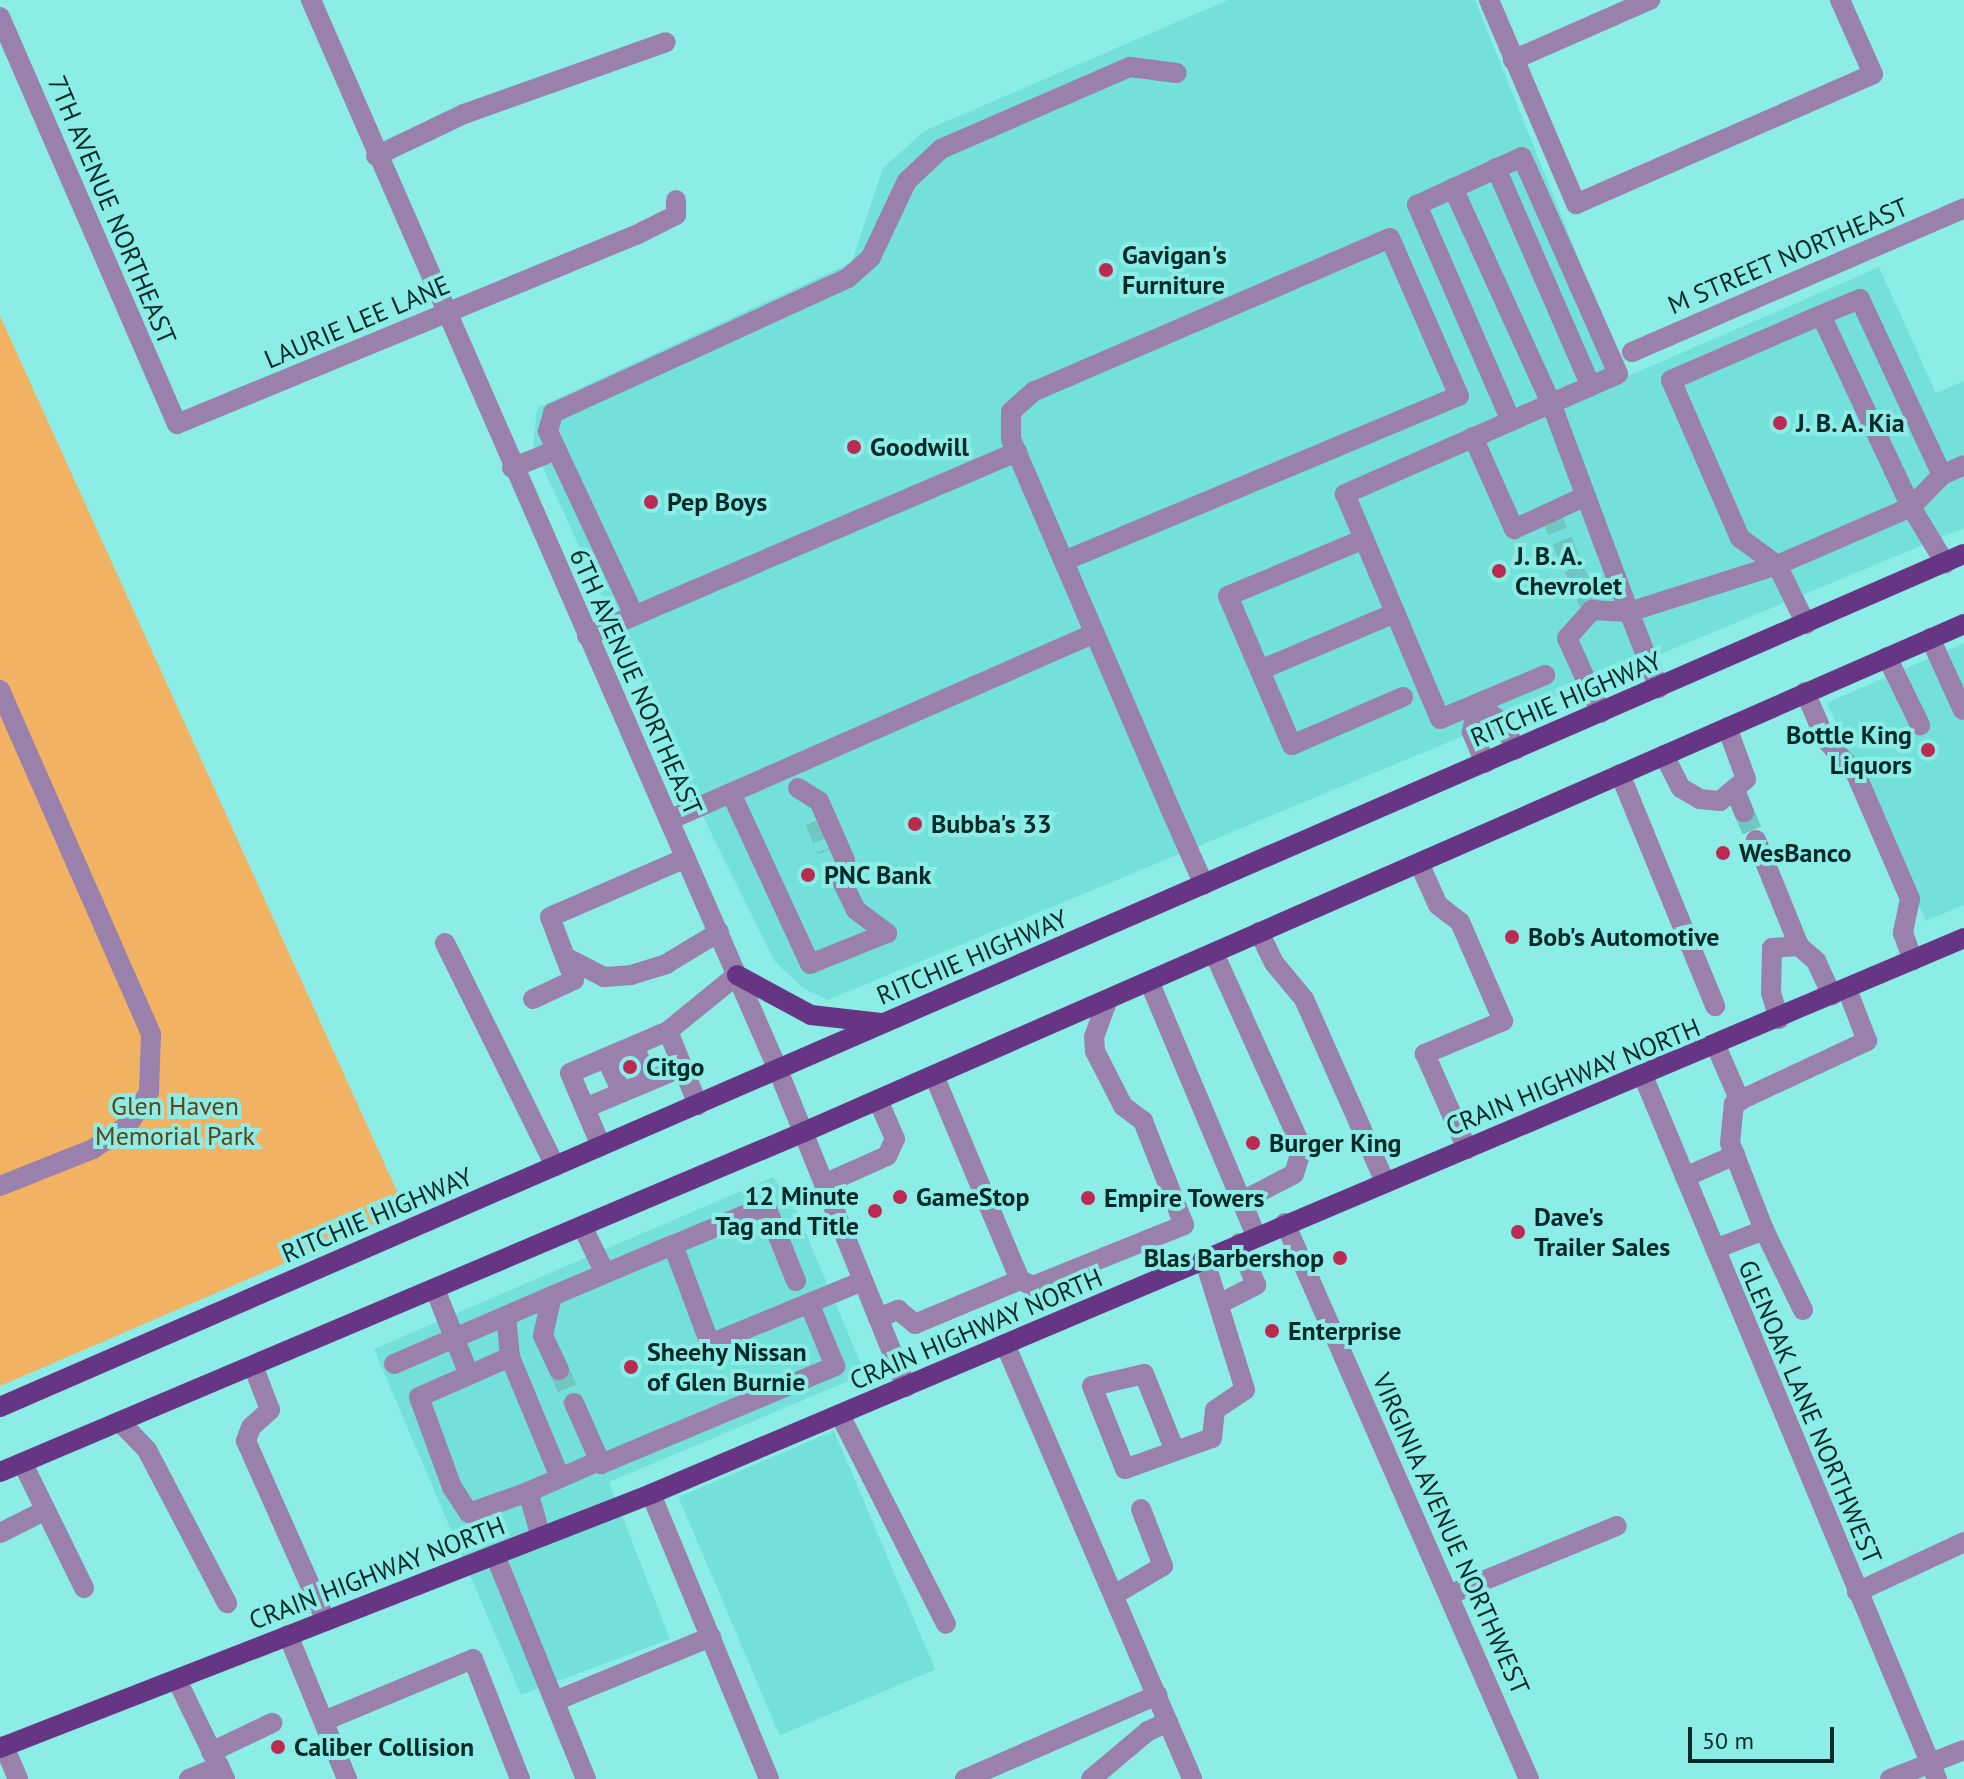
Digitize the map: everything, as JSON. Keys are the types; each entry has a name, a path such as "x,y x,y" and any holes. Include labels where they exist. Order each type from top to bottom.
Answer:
{"main road":[{"name":"RITCHIE HIGHWAY","path":"0,1407 1954,558"},
{"path":"0,1472 24,1466 804,1132 1964,624"},
{"name":"CRAIN HIGHWAY NORTH","path":"2,1747 651,1494 1285,1223 1644,1078 1964,938"},
{"path":"737,975 811,1015 885,1024"}],"street":[{"name":"6TH AVENUE NORTHEAST","path":"311,0 444,314 719,932 804,1132 906,1387"},
{"path":"1489,0 1576,204 1873,74 1840,0"},
{"path":"1513,60 1650,0"},
{"name":"7TH AVENUE NORTHEAST","path":"0,17 177,424"},
{"path":"376,156 464,114 666,42"},
{"path":"634,615 548,431 553,413 848,278 871,257 907,181 941,149 1130,67 1177,73"},
{"path":"1511,421 1417,205 1522,157 1618,374 1345,494 1440,719 1545,675"},
{"path":"1496,168 1591,386"},
{"path":"1453,188 1551,403 1584,497 1659,688"},
{"name":"LAURIE LEE LANE","path":"177,424 676,215 676,200"},
{"name":"M STREET NORTHEAST","path":"1632,352 1964,208"},
{"path":"1064,561 1459,396 1390,238 1034,391 1011,412 1017,452 1095,633 1204,885"},
{"path":"1806,624 1777,565 1740,538 1671,380 1860,299 1942,475"},
{"path":"1821,315 1911,507 1954,558"},
{"path":"1473,437 1514,529 1584,497"},
{"path":"512,468 556,450"},
{"path":"587,636 1017,452"},
{"path":"1601,713 1567,638 1592,610 1629,612 1777,565 1911,507 1942,475 1964,465"},
{"path":"1364,539 1228,596 1292,745 1403,697"},
{"path":"1260,670 1395,613"},
{"path":"669,820 1095,633"},
{"path":"1930,638 1963,710"},
{"path":"1887,657 1920,725"},
{"path":"0,690 151,1034 149,1092 128,1125 93,1149 0,1186"},
{"path":"1805,692 1826,740 1856,774 1910,899 1903,933 1913,960"},
{"path":"1477,704 1502,722 1516,750"},
{"path":"1477,704 1472,732 1485,763"},
{"path":"1664,755 1681,788 1700,799 1720,801 1746,779 1727,727"},
{"path":"788,768 815,821"},
{"path":"1620,774 1715,1006"},
{"path":"798,788 819,801 845,860 842,882"},
{"path":"1735,790 1744,812"},
{"path":"731,793 810,964 887,933 856,910 827,851"},
{"path":"1760,850 1799,946 1816,961 1840,992 1867,1041 1734,1103 1730,1143 1764,1230 1803,1310"},
{"path":"533,999 574,980 550,917 686,858"},
{"path":"1419,863 1438,905 1460,922 1503,1021 1425,1054 1467,1149"},
{"path":"565,957 604,977 631,975 666,964 719,932"},
{"path":"1259,932 1274,963 1304,999 1385,1182"},
{"path":"445,943 555,1166"},
{"path":"1779,1019 1771,993 1772,948 1799,946"},
{"path":"1214,953 1302,1148 1294,1174 1242,1201"},
{"path":"601,1146 570,1073 668,1031 737,975"},
{"path":"1149,981 1242,1201 1256,1285 1219,1304"},
{"path":"934,1075 1020,1280 1033,1286 1184,1225 1143,1121 1123,1106 1095,1051 1094,1037 1108,999"},
{"path":"668,1031 698,1105"},
{"path":"634,1046 649,1081"},
{"path":"1716,1046 1740,1101"},
{"path":"606,1058 622,1092"},
{"path":"585,1108 683,1067"},
{"name":"GLENOAK LANE NORTHWEST","path":"1644,1078 1934,1772"},
{"path":"824,1184 887,1156 895,1139 878,1100"},
{"path":"1685,1177 1735,1155"},
{"path":"394,1364 766,1206 796,1281"},
{"name":"VIRGINIA AVENUE NORTHWEST","path":"1285,1223 1451,1594 1529,1779"},
{"path":"582,1226 605,1273"},
{"path":"1715,1249 1764,1230"},
{"path":"673,1245 710,1344 863,1281"},
{"path":"1175,1451 1144,1374 1092,1386 1125,1469 1212,1438 1215,1410 1245,1390 1204,1258"},
{"path":"878,1318 898,1310 915,1324 1020,1280"},
{"path":"435,1289 469,1375"},
{"path":"552,1296 543,1335 559,1370"},
{"path":"510,1357 419,1397 452,1487 469,1513 528,1492 835,1366 809,1303"},
{"path":"506,1316 510,1357 560,1478"},
{"path":"1005,1344 1192,1779"},
{"path":"254,1368 270,1410 251,1427 246,1441 326,1621"},
{"path":"574,1403 599,1461"},
{"path":"840,1415 946,1624"},
{"path":"122,1424 147,1450 227,1603"},
{"path":"24,1466 84,1588"},
{"path":"528,1492 541,1537"},
{"path":"651,1494 769,1779"},
{"path":"1114,1595 1163,1566 1141,1509"},
{"path":"0,1533 46,1510"},
{"path":"1451,1594 1617,1526"},
{"path":"1857,1592 1964,1542"},
{"path":"495,1555 586,1779"},
{"path":"288,1635 347,1779"},
{"path":"555,1701 711,1637"},
{"path":"324,1721 473,1659 520,1779"},
{"path":"177,1680 218,1766"},
{"path":"965,1779 1157,1695"},
{"path":"1091,1779 1148,1731 1168,1722"},
{"path":"192,1778 218,1766 272,1723"},
{"path":"2,1747 18,1779"},
{"path":"1890,1779 1934,1772 1964,1750"}],"shaded area":[{"path":"1228,0 1475,0 1626,377 1879,267 1936,393 1964,381 1964,528 828,1000 804,989 775,962 714,839 533,446 537,408 852,262 883,168 924,131"},
{"path":"1964,643 1964,905 1926,921 1827,703"},
{"path":"773,1177 794,1205 862,1366 851,1380 609,1482 670,1639 521,1695 374,1349"},
{"path":"834,1431 935,1669 780,1735 678,1497"}],"green space":[{"name":"Glen Haven Memorial Park","path":"0,316 406,1211 0,1386"}],"tunnel":[{"path":"1550,513 1592,610"},
{"path":"1744,812 1756,840"},
{"path":"815,821 827,851"},
{"path":"559,1370 574,1403"}],"place":[{"name":"Gavigan's Furniture","path":"1106,270"},
{"name":"J. B. A. Kia","path":"1780,423"},
{"name":"Goodwill","path":"854,447"},
{"name":"Pep Boys","path":"651,502"},
{"name":"J. B. A. Chevrolet","path":"1499,571"},
{"name":"Bottle King Liquors","path":"1928,750"},
{"name":"Bubba's 33","path":"915,824"},
{"name":"WesBanco","path":"1723,853"},
{"name":"PNC Bank","path":"808,875"},
{"name":"Bob's Automotive","path":"1512,937"},
{"name":"Citgo","path":"630,1067"},
{"name":"Burger King","path":"1253,1143"},
{"name":"GameStop","path":"900,1197"},
{"name":"Empire Towers","path":"1088,1198"},
{"name":"12 Minute Tag and Title","path":"875,1211"},
{"name":"Dave's Trailer Sales","path":"1518,1232"},
{"name":"Blas Barbershop","path":"1340,1258"},
{"name":"Enterprise","path":"1272,1331"},
{"name":"Sheehy Nissan of Glen Burnie","path":"631,1367"},
{"name":"Caliber Collision","path":"278,1747"}]}
